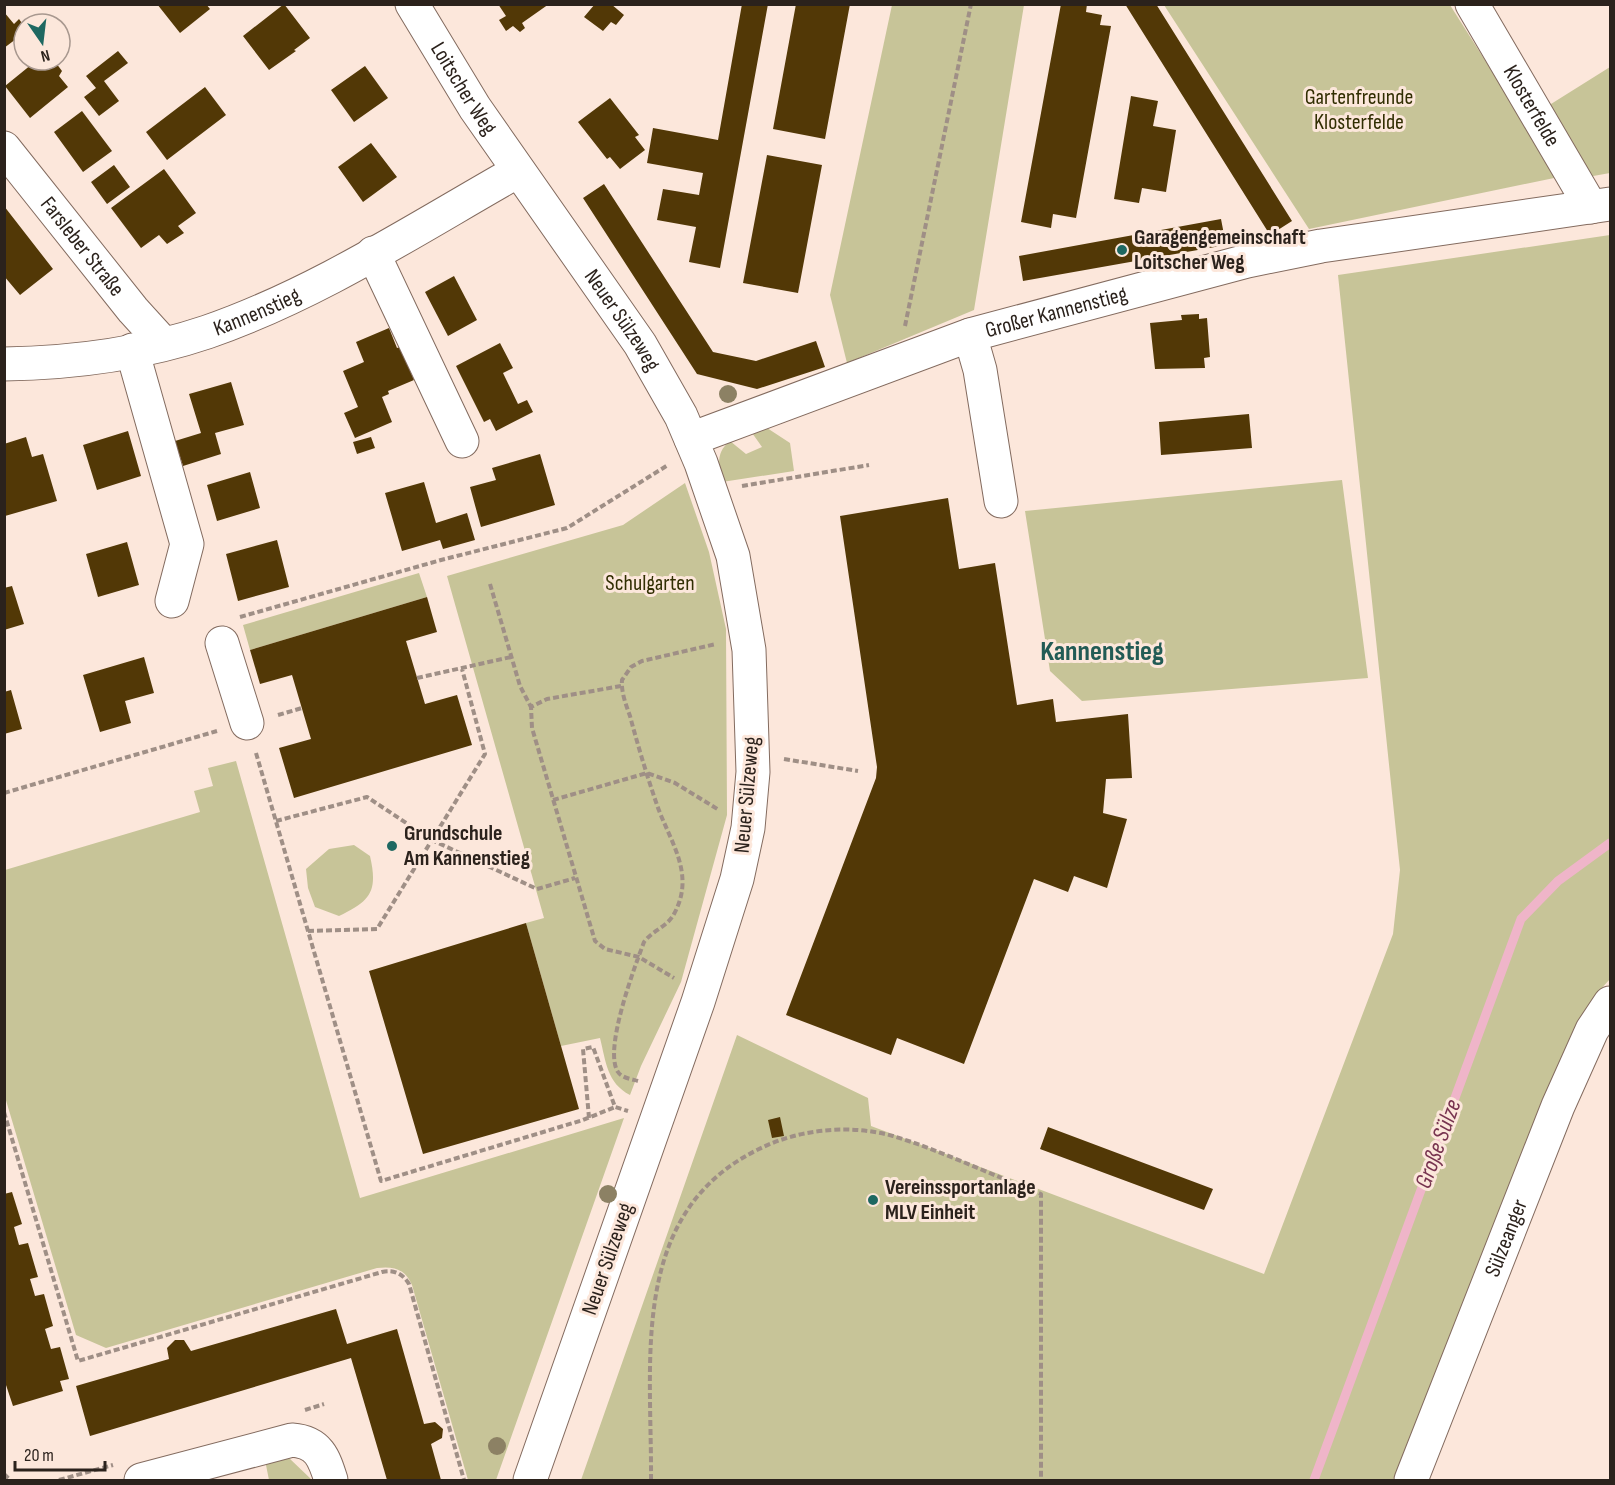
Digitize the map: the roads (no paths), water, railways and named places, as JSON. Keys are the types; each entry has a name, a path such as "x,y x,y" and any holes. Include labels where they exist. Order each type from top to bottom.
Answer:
{"street":[{"name":"Klosterfelde","path":"1472,4 1601,206"},
{"name":"Loitscher Weg","path":"416,6 451,72 518,171"},
{"name":"Farsleber Straße","path":"4,148 133,310 163,344"},
{"name":"Kannenstieg","path":"4,364 73,360 163,344 206,332 315,285 518,171"},
{"name":"Neuer Sülzeweg","path":"518,171 640,344 691,439 712,491 733,556 747,638 753,754 748,828 737,879 702,990 530,1480"},
{"name":"Großer Kannenstieg","path":"691,439 970,335 1284,252 1601,206"},
{"path":"374,253 462,441"},
{"path":"970,335 980,370 1000,501"},
{"path":"132,350 187,544 172,601"},
{"path":"229,630 231,721"},
{"name":"Sülzeanger","path":"1411,1480 1558,1106 1592,1030 1611,1003"},
{"path":"141,1480 292,1440 305,1441 316,1447 323,1456 331,1480"}],"waterway":[{"name":"Große Sülze","path":"1314,1480 1521,919 1558,881 1610,843"}],"place":[{"name":"Garagengemeinschaft Loitscher Weg","path":"1122,250"},
{"name":"Grundschule Am Kannenstieg","path":"392,846"},
{"name":"Vereinssportanlage MLV Einheit","path":"873,1200"}],"district":[{"name":"Kannenstieg","path":"1102,651"}],"park label":[{"name":"Gartenfreunde Klosterfelde","path":"1359,110"},
{"name":"Schulgarten","path":"650,583"}]}
